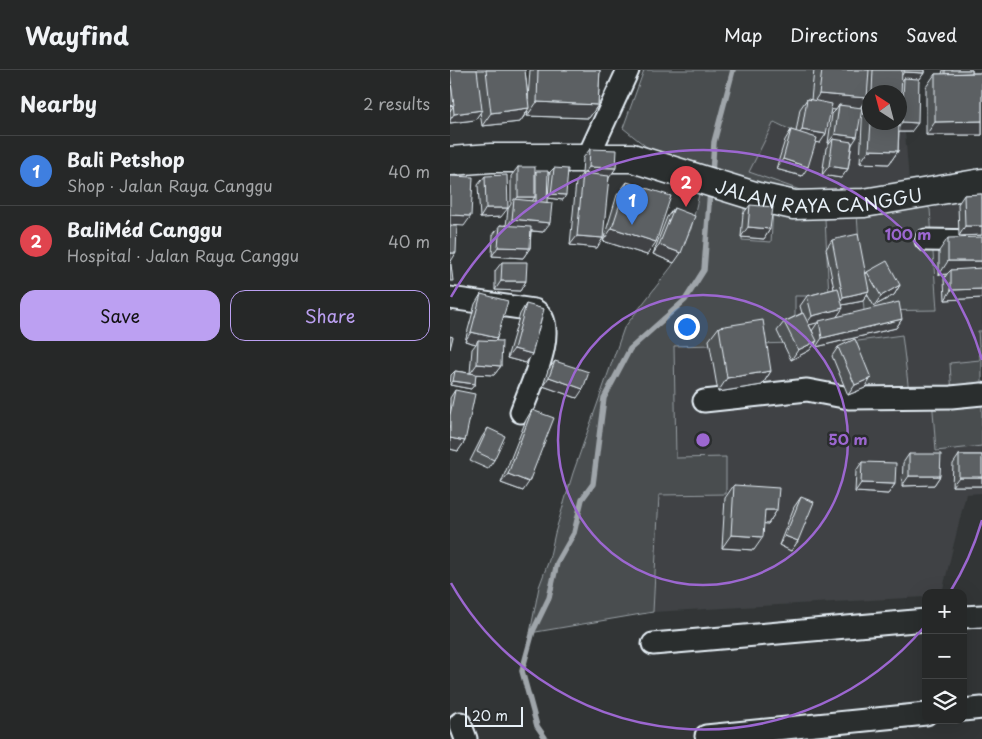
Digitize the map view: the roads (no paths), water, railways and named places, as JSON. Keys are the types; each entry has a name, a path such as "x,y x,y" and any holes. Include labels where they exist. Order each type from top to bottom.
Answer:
{"main road":[{"name":"JALAN RAYA CANGGU","path":"450,161 491,158 632,158 705,179 758,197 794,206 864,203 982,183"}],"street":[{"path":"588,157 628,70"},
{"path":"926,240 982,241"},
{"path":"450,298 534,310 544,318 547,326 545,342 521,412"},
{"path":"704,401 807,390 849,398 951,397 982,394"},
{"path":"967,617 982,616"},
{"path":"653,644 922,620"},
{"path":"967,710 982,708"},
{"path":"706,736 922,714"}],"waterway":[{"path":"712,175 714,142 733,70"},
{"path":"546,739 537,726 522,671 533,631 549,598 557,563 574,533 582,499 593,484 604,398 630,349 685,300 704,270 710,190"}],"place":[{"name":"BaliMéd Canggu","path":"686,207"},
{"name":"Bali Petshop","path":"632,225"}]}
